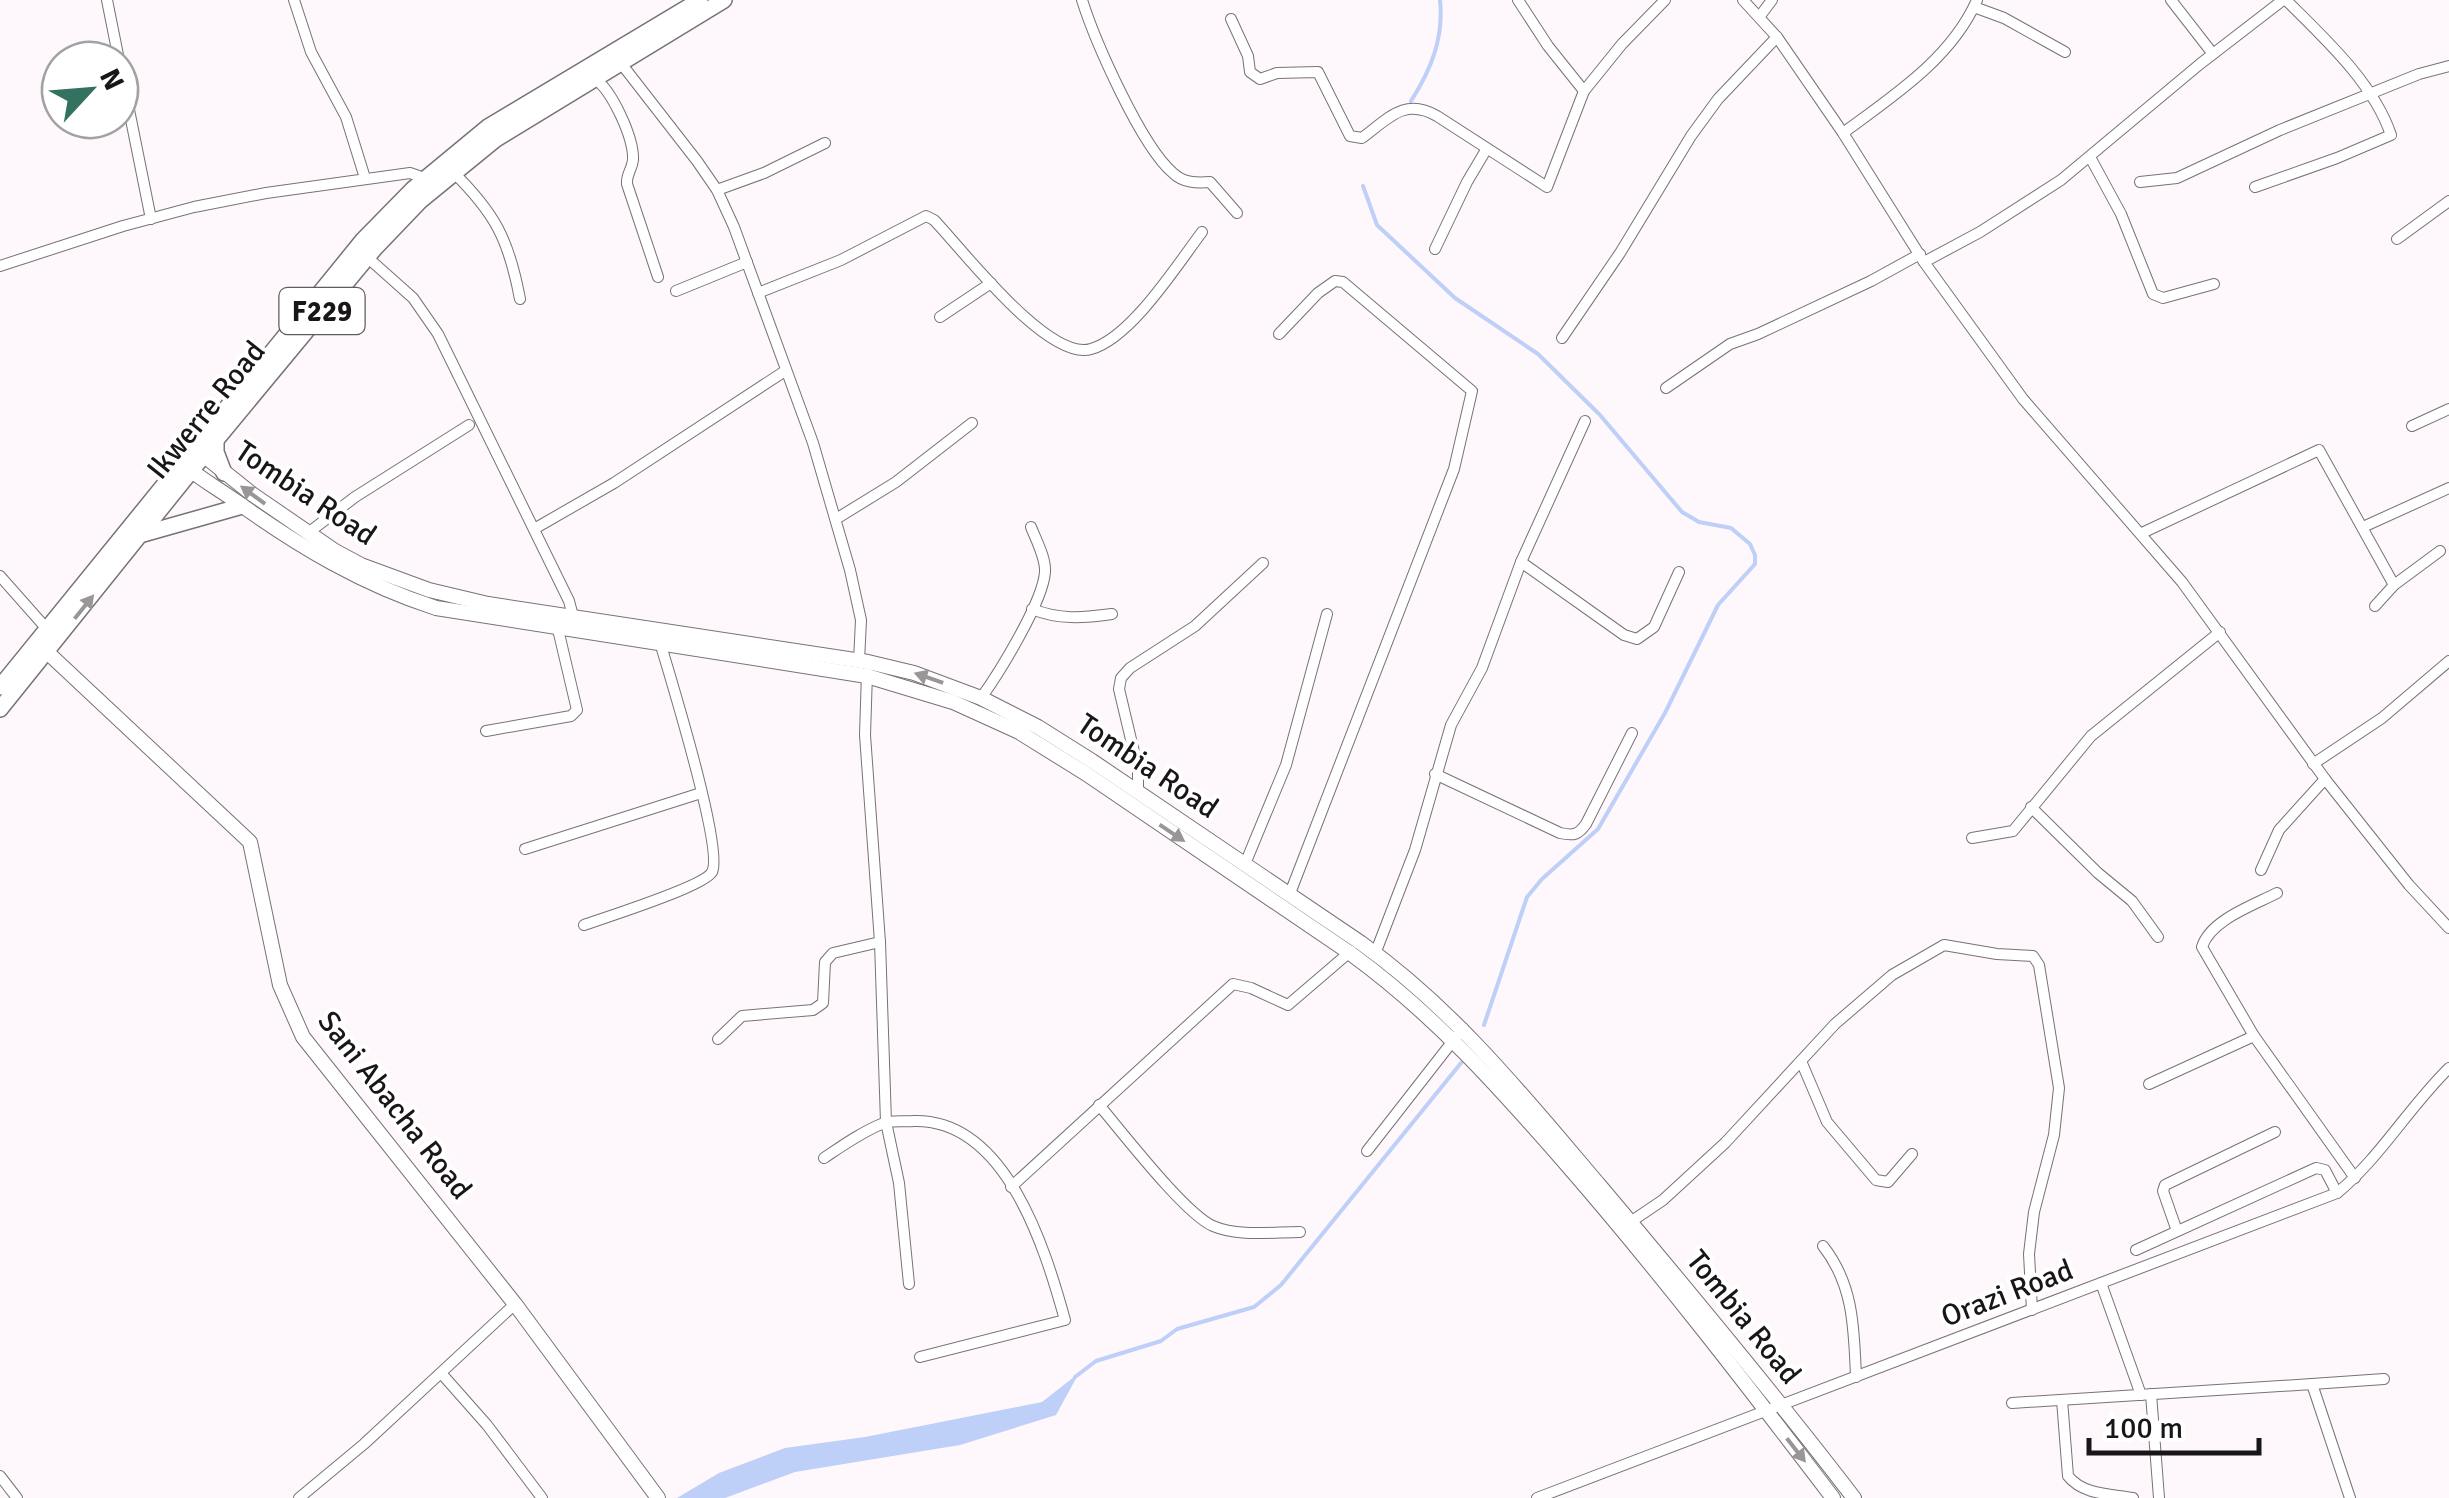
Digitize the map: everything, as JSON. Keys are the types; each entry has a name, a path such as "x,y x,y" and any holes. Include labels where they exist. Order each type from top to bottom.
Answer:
{"main road":[{"name":"Ikwerre Road","path":"0,687 186,467 363,240 432,182 488,127 700,0"},
{"name":"Ikwerre Road","path":"198,452 216,440 432,182 619,61 724,0"},
{"path":"216,440 224,473"},
{"name":"Tombia Road","path":"198,452 308,533 361,566 459,598 556,621"},
{"name":"Ikwerre Road","path":"0,709 142,534 186,467"},
{"name":"Tombia Road","path":"186,467 306,549 378,588 436,608 574,623 914,673 980,698 1038,727 1245,864 1459,1034"},
{"path":"142,534 242,506"},
{"name":"Sani Abacha Road","path":"46,652 250,842 280,985 303,1037 515,1304 658,1498"},
{"name":"Tombia Road","path":"865,666 1019,732 1355,948 1375,954 1459,1034 1626,1225 1772,1406 1853,1498"},
{"name":"Tombia Road","path":"1772,1406 1833,1498"}],"street":[{"path":"107,0 115,40"},
{"path":"294,0 311,52 346,117 366,178"},
{"path":"1082,0 1122,94 1172,173 1194,183 1210,182 1237,213"},
{"path":"1518,0 1584,91"},
{"path":"1231,20 1248,56 1250,72 1260,80 1277,73 1318,72 1350,136 1356,139 1404,108 1420,108 1548,186 1575,106 1584,91 1665,0"},
{"path":"1744,0 1777,37 1922,258 2023,400 2142,533 2220,632 2313,764 2409,885 2449,928"},
{"path":"1760,16 1772,0"},
{"path":"2171,0 2213,54"},
{"path":"1666,388 1730,344 1922,258 2022,206 2090,157 2284,0 2324,38 2369,95 2391,135 2255,187"},
{"path":"1843,133 1927,67 1948,46 1975,3 2065,52"},
{"path":"1562,338 1691,136 1718,99 1777,37"},
{"path":"619,61 717,190 812,443 857,595 865,666 865,735 880,942 886,1122 899,1182 909,1284"},
{"path":"2140,182 2177,178 2280,130 2418,74 2449,66"},
{"path":"594,78 604,84 620,111 633,159 627,184 658,277"},
{"path":"135,140 151,219"},
{"path":"717,190 764,173 825,143"},
{"path":"1436,250 1486,150"},
{"path":"2090,157 2121,214 2153,294 2163,298 2214,284"},
{"path":"452,172 496,219 512,255 520,298"},
{"path":"0,266 151,219 266,193 410,173 432,182"},
{"path":"2397,239 2449,201"},
{"path":"758,293 841,260 926,216 1032,323 1064,346 1078,351 1096,348 1134,320 1202,232"},
{"path":"367,258 397,281 427,316 534,529 574,623"},
{"path":"676,291 747,262"},
{"path":"1279,334 1318,293 1336,280 1344,282 1472,392 1454,469 1289,896"},
{"path":"940,317 992,283"},
{"path":"534,529 785,371"},
{"path":"2412,426 2449,409"},
{"path":"1375,954 1415,850 1450,725 1482,668 1521,562 1584,421"},
{"path":"836,520 896,482 972,423"},
{"path":"308,533 356,497 470,425"},
{"path":"2142,533 2319,450 2394,585"},
{"path":"2363,528 2449,488"},
{"path":"980,698 1004,666 1045,572 1031,527"},
{"path":"2374,606 2394,585 2440,551"},
{"path":"1521,562 1624,635 1638,639 1654,627 1679,572"},
{"path":"1138,792 1138,768 1119,688 1121,678 1130,668 1195,626 1263,563"},
{"path":"0,576 46,628"},
{"path":"1032,608 1051,616 1112,614"},
{"path":"1245,864 1286,765 1327,614"},
{"path":"486,732 571,716 577,710 556,621"},
{"path":"1972,838 2014,832 2092,736 2220,632"},
{"path":"584,925 706,879 713,871 714,857 701,793 658,636"},
{"path":"2313,764 2382,718 2449,661"},
{"path":"1435,774 1572,836 1579,834 1586,824 1632,734"},
{"path":"2261,870 2279,830 2325,779"},
{"path":"524,849 701,793"},
{"path":"2032,806 2098,874 2132,901 2158,936"},
{"path":"2278,893 2225,921 2202,942 2205,956 2254,1036 2355,1178"},
{"path":"718,1040 742,1016 813,1010 823,1003 825,962 833,953 880,942"},
{"path":"1626,1225 1663,1200 1725,1143 1868,994 1936,948 1944,945 2033,956 2059,1088 2054,1135 2032,1226 2032,1310"},
{"path":"1010,1187 1233,984 1288,1005 1355,948"},
{"path":"1367,1150 1459,1034"},
{"path":"2149,1084 2254,1036"},
{"path":"1801,1061 1827,1122 1876,1180 1888,1182 1912,1154"},
{"name":"Orazi Road","path":"1537,1498 2337,1193 2355,1178 2449,1068"},
{"path":"1098,1105 1189,1208 1212,1226 1229,1231 1300,1232"},
{"path":"824,1158 886,1122 927,1121 955,1128 972,1137 991,1156 1038,1234 1064,1320 920,1357"},
{"path":"2178,1231 2165,1184 2275,1132"},
{"path":"2136,1250 2316,1168 2325,1170 2337,1193"},
{"path":"1823,1246 1840,1271 1851,1305 1856,1377"},
{"path":"2100,1283 2146,1394 2159,1498"},
{"path":"299,1498 515,1304"},
{"path":"441,1373 487,1425 542,1498"},
{"path":"2012,1403 2384,1379"},
{"path":"2312,1384 2350,1498"},
{"path":"2062,1400 2068,1476 2072,1482 2080,1488 2133,1498"},
{"path":"0,1476 17,1498"}],"water":[{"path":"1079,1373 1056,1415 960,1445 795,1472 725,1498 677,1498 719,1473 785,1448 865,1437 1042,1402"}],"waterway":[{"path":"1411,101 1434,53 1440,27 1440,0"},
{"path":"1363,186 1377,225 1455,298 1538,354 1600,415 1682,512 1699,522 1731,528 1750,544 1755,555 1755,564 1718,605 1665,713 1598,829 1527,897 1484,1025"},
{"path":"1075,1377 1096,1361 1161,1341 1177,1329 1254,1307 1281,1285 1461,1063"}]}
